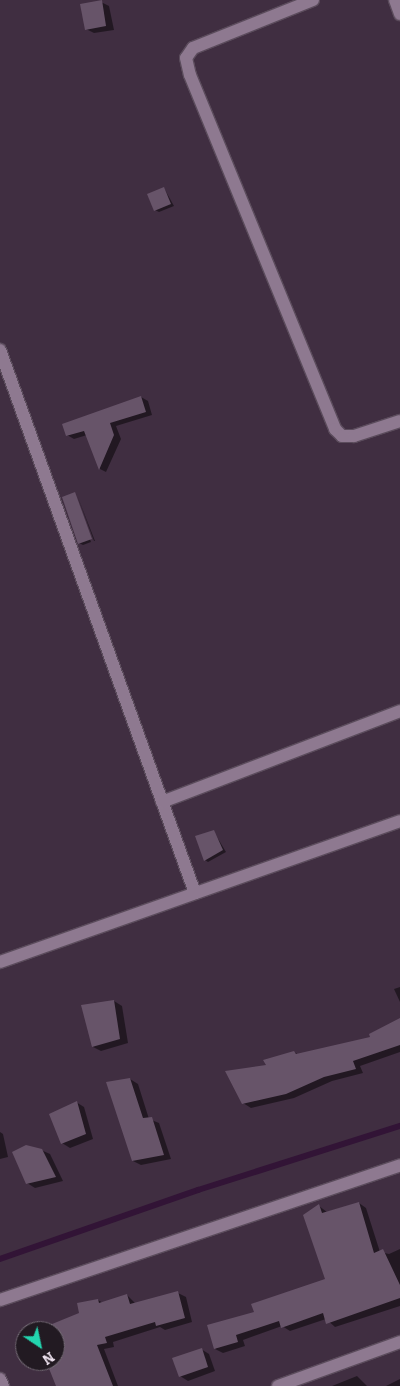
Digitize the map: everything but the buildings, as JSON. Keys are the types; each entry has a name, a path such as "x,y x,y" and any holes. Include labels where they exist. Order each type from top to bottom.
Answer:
{"street":[{"path":"314,0 193,48 186,58 190,74 335,429 342,436 354,436 400,421"},
{"path":"395,0 400,14"},
{"path":"0,350 195,893"},
{"path":"162,802 400,711"},
{"path":"0,962 400,821"},
{"path":"0,1300 400,1164"},
{"path":"278,1386 400,1342"},
{"path":"0,1379 2,1386"}],"waterway":[{"path":"0,1259 198,1190 400,1126"}]}
